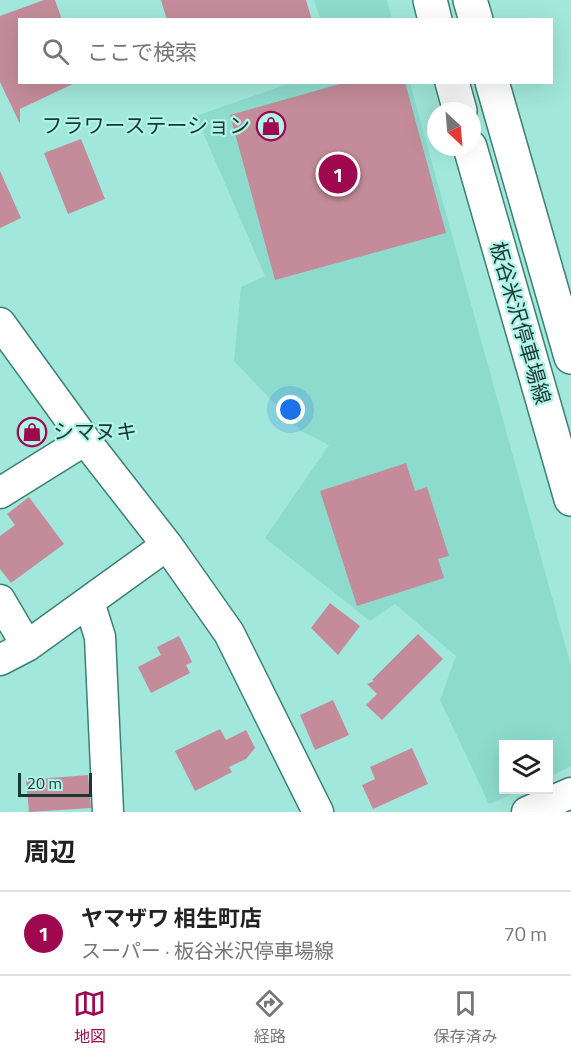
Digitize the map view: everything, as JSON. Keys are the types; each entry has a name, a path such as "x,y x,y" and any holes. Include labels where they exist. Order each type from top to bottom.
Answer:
{"main road":[{"path":"430,0 434,18"},
{"path":"471,0 476,18"},
{"path":"453,84 458,102"},
{"name":"板谷米沢停車場線","path":"493,84 571,357"},
{"name":"板谷米沢停車場線","path":"473,156 571,499"}],"street":[{"path":"0,323 85,440 167,545 229,633 318,812"},
{"path":"0,493 85,440"},
{"path":"0,660 27,646 167,545"},
{"path":"0,600 27,646"},
{"path":"89,602 100,638 108,812"},
{"path":"527,812 571,793"}],"shaded area":[{"path":"314,0 387,0 392,18 320,18"},
{"path":"287,84 410,84 427,145 427,156 430,156 571,666 571,766 553,775 553,740 499,740 499,794 512,794 489,804 440,700 456,656 395,604 370,621 265,538 329,445 301,431 234,361 241,287 265,276 196,116"}],"building":[{"path":"44,0 55,0 61,18 18,18 18,84 73,84 20,109 20,124 0,82 0,16"},
{"path":"161,0 306,0 311,18 166,18"},
{"path":"340,84 406,84 446,233 275,280 230,115"},
{"path":"81,139 105,199 68,214 44,153"},
{"path":"0,171 21,218 0,228"},
{"path":"406,463 415,491 427,487 449,556 438,559 444,578 357,606 320,491"},
{"path":"29,497 64,544 11,583 0,569 0,536 15,525 7,514"},
{"path":"330,603 360,626 338,655 311,628"},
{"path":"418,634 443,659 382,720 366,705 377,694 367,684 374,681 372,680"},
{"path":"179,636 192,662 186,665 190,673 151,693 138,667 161,655 157,647"},
{"path":"333,700 349,735 315,750 300,715"},
{"path":"220,729 226,740 246,730 255,748 246,759 229,767 232,772 195,791 175,751"},
{"path":"412,748 428,784 373,809 362,785 375,779 370,767"},
{"path":"88,775 91,808 29,812 26,780"}],"place":[{"name":"フラワーステーション","path":"271,126"},
{"name":"ヤマザワ 相生町店","path":"338,174"},
{"name":"シマヌキ","path":"32,432"}]}
